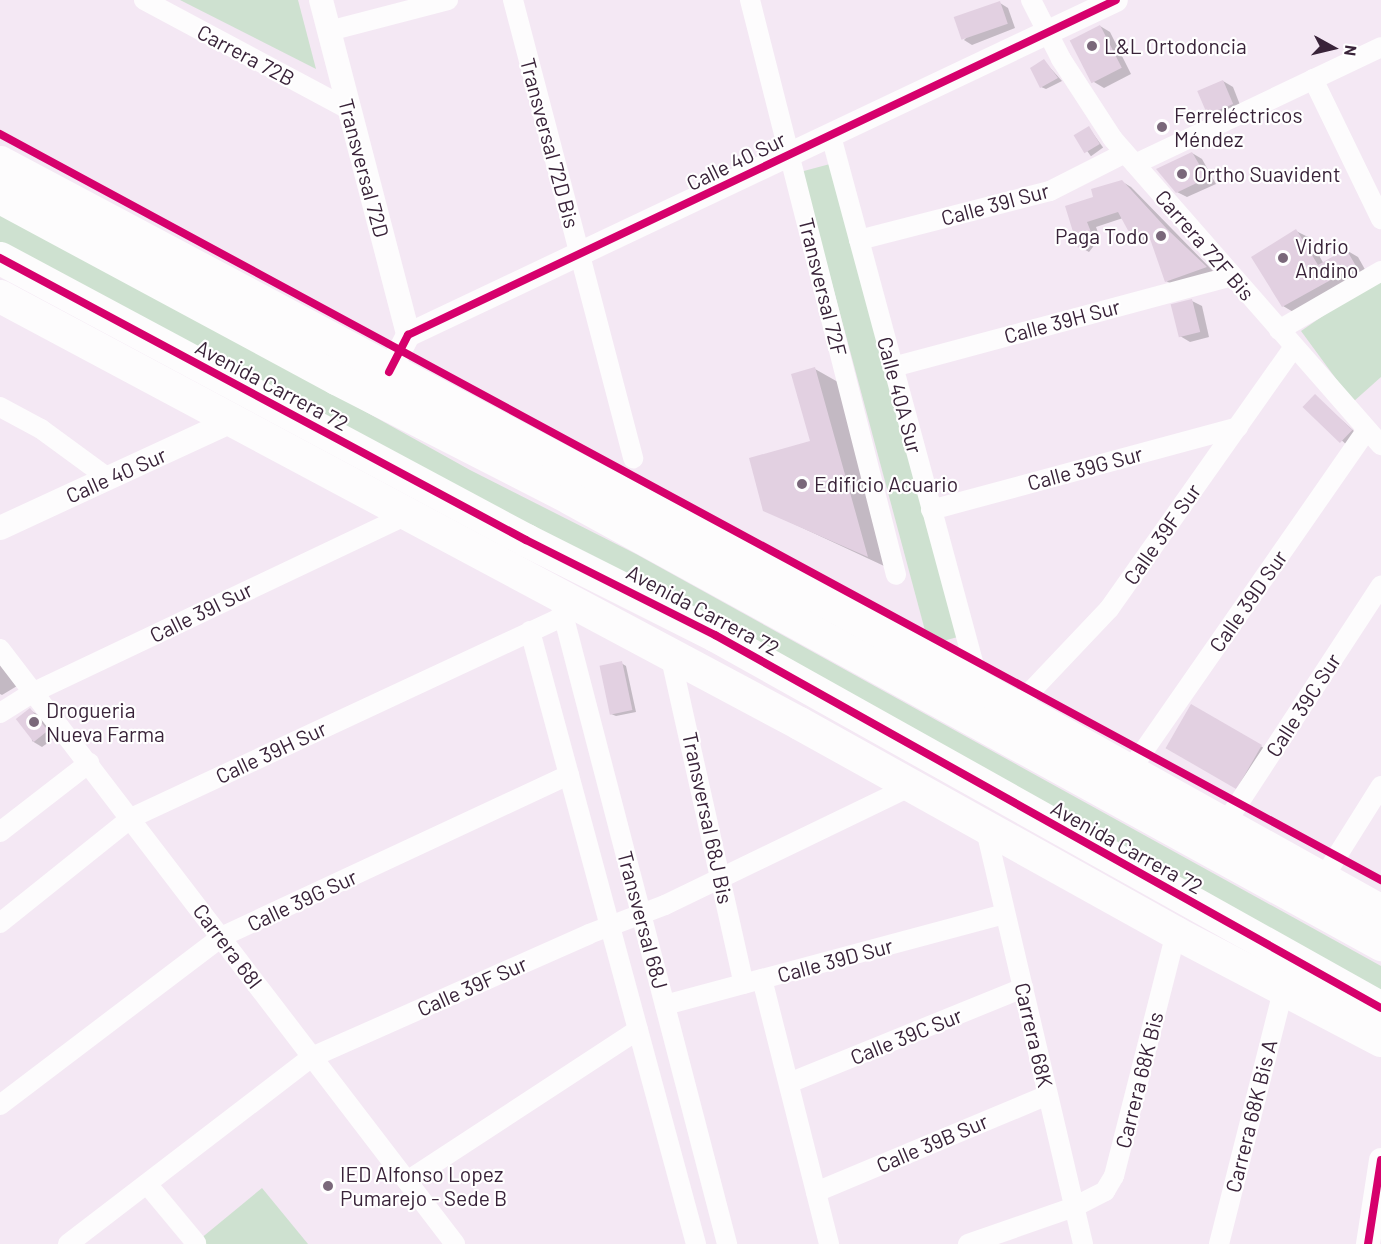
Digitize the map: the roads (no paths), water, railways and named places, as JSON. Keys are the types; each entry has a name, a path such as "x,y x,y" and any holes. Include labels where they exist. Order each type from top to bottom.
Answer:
{"highway":[{"path":"0,164 82,243"},
{"path":"0,164 796,586 1322,880 1381,910"},
{"name":"Avenida Carrera 72","path":"0,197 82,243 591,509 1141,815 1381,944"},
{"name":"Avenida Carrera 72","path":"0,258 117,323 526,540 686,620 1381,1008"},
{"path":"0,288 117,323"},
{"path":"0,296 405,516 561,606 670,654 1176,933 1381,1040"},
{"path":"815,691 863,761"},
{"path":"1141,815 1225,824"}],"street":[{"name":"Carrera 72B","path":"144,0 348,109"},
{"name":"Transversal 72D","path":"321,0 408,336"},
{"path":"329,31 448,0"},
{"name":"Transversal 72D Bis","path":"513,0 633,459"},
{"name":"Transversal 72F","path":"750,0 896,575"},
{"name":"Carrera 72F Bis","path":"1031,0 1047,33 1096,116 1130,159 1381,445"},
{"name":"Calle 40 Sur","path":"408,336 1116,0"},
{"name":"Calle 39I Sur","path":"859,240 1050,191 1130,159 1313,79 1381,46"},
{"path":"1313,79 1381,219"},
{"name":"Calle 40A Sur","path":"831,136 980,688"},
{"path":"1280,330 1381,271"},
{"name":"Calle 39H Sur","path":"893,367 1232,276"},
{"path":"389,372 408,336"},
{"name":"Calle 39F Sur","path":"1016,708 1109,609 1294,347"},
{"path":"0,407 41,429 108,478"},
{"name":"Calle 40 Sur","path":"0,528 232,422"},
{"name":"Calle 39G Sur","path":"931,510 1238,427"},
{"name":"Calle 39D Sur","path":"1129,772 1367,430"},
{"name":"Calle 39I Sur","path":"0,713 34,692 405,516"},
{"name":"Calle 39C Sur","path":"1225,824 1381,586"},
{"name":"Calle 39H Sur","path":"0,923 131,818 530,631 561,606"},
{"name":"Transversal 68J","path":"561,606 727,1244"},
{"name":"Transversal 68J","path":"530,631 696,1244"},
{"name":"Carrera 68I","path":"0,649 455,1244"},
{"name":"Transversal 68J Bis","path":"670,654 721,879 753,981 789,1083 829,1244"},
{"path":"0,832 89,764"},
{"name":"Calle 39G Sur","path":"0,1105 221,937 569,775"},
{"name":"Calle 39F Sur","path":"68,1244 312,1057 721,879 911,786"},
{"path":"1322,880 1381,786"},
{"name":"Carrera 68K","path":"985,826 1083,1244"},
{"name":"Calle 39D Sur","path":"665,1005 1005,914"},
{"name":"Carrera 68K Bis","path":"968,1244 1074,1207 1105,1191 1114,1176 1176,933"},
{"name":"Calle 39C Sur","path":"789,1083 1023,988"},
{"name":"Carrera 68K Bis A","path":"1219,1244 1284,988"},
{"path":"407,1181 638,1030"},
{"name":"Calle 39B Sur","path":"816,1192 1048,1095"},
{"path":"1368,1244 1381,1160"},
{"path":"147,1184 196,1243"}],"place":[{"name":"L&L Ortodoncia","path":"1092,46"},
{"name":"Ferreléctricos Méndez","path":"1162,127"},
{"name":"Ortho Suavident","path":"1182,174"},
{"name":"Paga Todo","path":"1161,236"},
{"name":"Vidrio Andino","path":"1283,258"},
{"name":"Edificio Acuario","path":"802,484"},
{"name":"Drogueria Nueva Farma","path":"34,722"},
{"name":"IED Alfonso Lopez Pumarejo - Sede B","path":"328,1186"}]}
